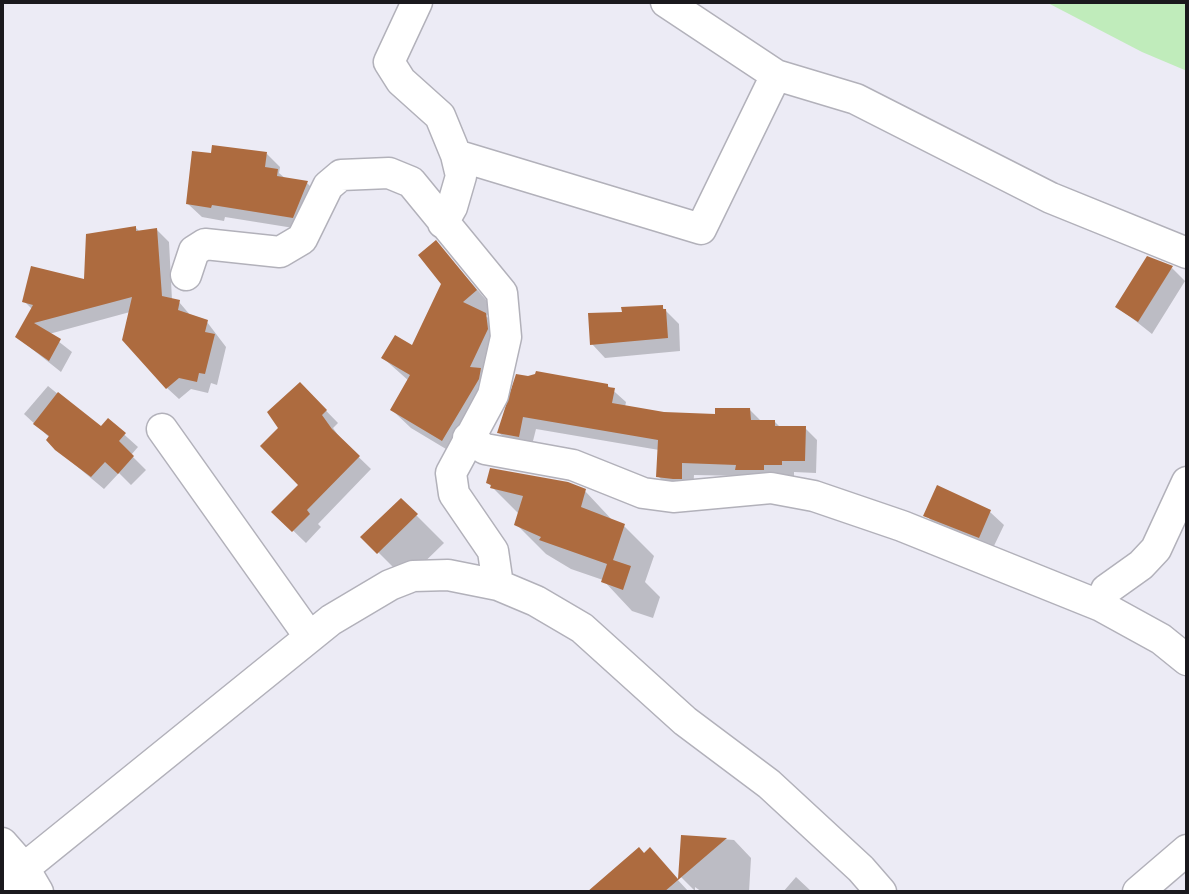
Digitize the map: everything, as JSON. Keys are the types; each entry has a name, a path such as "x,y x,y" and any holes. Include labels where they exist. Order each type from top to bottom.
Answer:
{"street":[{"path":"417,2 389,62 401,81 440,116 456,155 461,176 443,223"},
{"path":"666,2 776,75 856,99 1051,198 1187,253"},
{"path":"456,155 701,229 776,75"},
{"path":"186,275 194,251 205,244 280,252 302,239 328,186 341,175 389,173 411,182 502,293 506,337 493,396 451,473 454,494 493,551 498,585"},
{"path":"162,429 309,635"},
{"path":"468,438 485,449 573,465 643,493 673,496 771,488 814,496 902,526 1101,606 1161,639 1187,660"},
{"path":"1101,606 1106,590 1141,565 1156,549 1187,482"},
{"path":"2,843 19,881 309,635 390,585 413,576 448,575 498,585 536,601 582,628 685,722 769,784 861,869 881,892"},
{"path":"1138,892 1187,850"}],"green space":[{"path":"1046,2 1187,2 1187,71 1142,52"}],"building":[{"path":"212,145 267,152 265,167 278,169 277,176 308,181 293,218 212,205 211,208 186,204 192,151 211,153"},
{"path":"136,226 136,231 157,228 162,296 180,300 178,310 208,320 205,332 215,334 205,374 199,373 197,382 179,378 166,389 122,340 132,297 34,323 61,339 49,361 15,337 33,305 22,302 31,266 84,279 86,234"},
{"path":"436,240 477,290 463,302 486,313 488,329 470,367 481,368 479,379 442,441 390,410 410,375 381,358 395,335 412,345 441,284 418,255"},
{"path":"1147,256 1173,266 1138,322 1115,307"},
{"path":"663,305 663,309 666,309 668,338 590,345 588,313 622,312 621,307"},
{"path":"536,371 608,384 608,387 615,388 612,403 664,412 715,414 715,408 750,408 751,420 775,420 775,426 806,426 805,461 782,461 782,465 764,465 764,470 735,470 736,465 682,463 682,479 673,479 656,477 658,440 523,417 519,437 497,433 516,374 528,376"},
{"path":"300,382 327,410 322,415 332,429 360,456 307,510 310,514 292,532 271,512 298,485 260,446 278,428 267,412"},
{"path":"58,392 101,426 108,418 126,433 119,441 134,456 118,474 105,462 91,477 55,450 46,440 49,436 33,424"},
{"path":"490,468 568,482 586,489 581,507 625,524 613,560 631,566 623,590 601,582 607,564 539,540 541,537 514,525 523,496 490,488 491,485 486,483"},
{"path":"937,485 991,510 979,538 923,516"},
{"path":"401,498 418,514 377,554 360,537"},
{"path":"681,835 727,838 664,892 587,892 639,847 644,853 650,847 678,879"}]}
